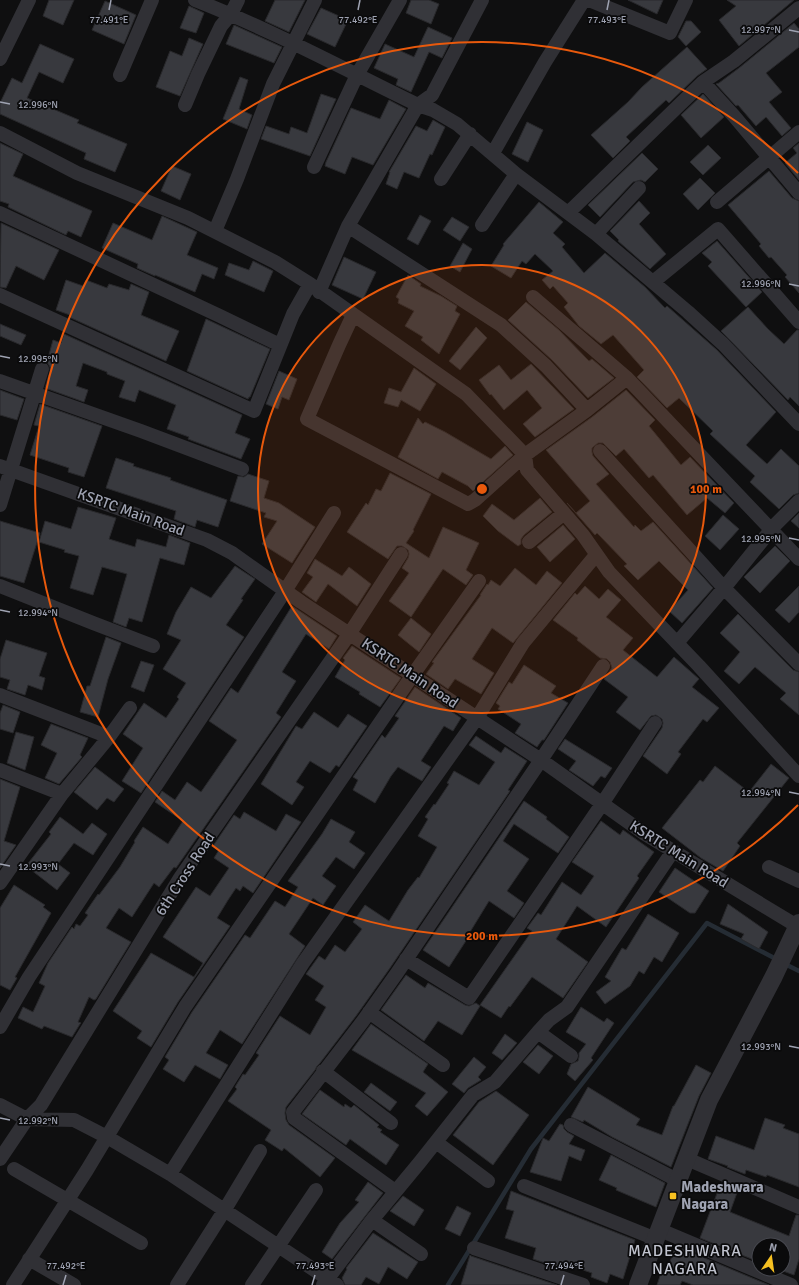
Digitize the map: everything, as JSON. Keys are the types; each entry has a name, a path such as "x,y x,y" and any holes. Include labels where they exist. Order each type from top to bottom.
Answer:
{"street":[{"path":"0,59 29,0"},
{"path":"120,75 152,0"},
{"path":"195,0 231,14 418,105 445,116 470,134 516,174 596,234 653,282 723,344 799,424"},
{"path":"185,105 221,26 231,14 238,0"},
{"path":"215,231 237,179 273,84 315,0"},
{"path":"314,167 357,75 400,0"},
{"path":"0,295 254,411 293,314 315,288 348,226 418,105 432,95 482,0"},
{"path":"493,153 545,62 584,0"},
{"path":"589,0 670,33 686,0"},
{"path":"568,213 703,82 734,61 799,8"},
{"path":"703,82 799,193"},
{"path":"717,202 799,132"},
{"path":"0,133 77,173 188,218 275,262 315,288 466,394 526,455 527,470 582,535 609,572 677,643 799,776"},
{"path":"441,179 470,134"},
{"path":"482,225 516,174"},
{"path":"596,234 640,188"},
{"path":"0,213 280,345"},
{"path":"348,226 501,325 546,366 587,410"},
{"path":"653,282 718,229 799,322"},
{"path":"532,297 627,378 799,559"},
{"path":"353,315 307,419 468,504 481,495 526,455 627,378"},
{"path":"0,505 6,468 35,393 42,368"},
{"path":"0,381 156,436 242,469"},
{"path":"600,451 724,588 799,664"},
{"name":"KSRTC Main Road","path":"6,468 207,540 232,553 412,676 541,760 645,834 798,925"},
{"path":"677,643 771,530 799,501"},
{"path":"0,1028 29,978 285,590 334,513"},
{"path":"529,542 564,514"},
{"name":"6th Cross Road","path":"0,1159 27,1119 41,1106 180,878 350,633 401,554"},
{"path":"170,1174 303,963 477,718 523,643 596,555"},
{"path":"13,1285 107,1137 185,1007 479,581"},
{"path":"0,586 93,624 153,646"},
{"path":"395,1191 294,1118 293,1112 369,1012 406,959 603,666"},
{"path":"0,695 109,737"},
{"path":"0,883 62,794 109,737 130,708"},
{"path":"406,959 469,998 602,804 655,723"},
{"path":"0,770 62,794"},
{"path":"0,1105 27,1119 74,1120 107,1137 170,1174 278,1246 329,1283 372,1220 473,1095 495,1082 549,1020 567,1007 673,851"},
{"path":"769,867 799,881"},
{"path":"638,1285 709,1100 774,976 798,925"},
{"path":"369,1012 443,1065"},
{"path":"538,1032 571,1056"},
{"path":"323,1071 391,1124"},
{"path":"572,1125 679,1181"},
{"path":"436,1142 488,1181"},
{"path":"177,1285 260,1151"},
{"path":"687,1159 799,1207"},
{"path":"14,1169 141,1242"},
{"path":"524,1186 658,1234 791,1285"},
{"path":"252,1285 316,1190"},
{"path":"372,1220 421,1254"},
{"path":"474,1248 583,1285"},
{"path":"30,1259 74,1285"}],"building":[{"path":"49,0 74,0 63,25 43,16"},
{"path":"275,0 305,0 289,32 265,21"},
{"path":"411,0 429,0 439,4 431,24 406,13"},
{"path":"628,0 663,0 657,14"},
{"path":"727,0 794,0 739,46 719,20 736,6"},
{"path":"105,1 136,15 124,44 92,30"},
{"path":"189,6 204,13 196,33 180,28"},
{"path":"321,8 348,20 335,47 307,34"},
{"path":"686,21 691,21 701,32 686,46 678,37"},
{"path":"794,23 799,29 799,47 766,73 782,92 769,102 791,128 782,136 766,117 756,126 738,105 736,106 716,84 739,68"},
{"path":"234,25 282,47 274,63 226,44"},
{"path":"428,27 452,38 442,58 429,52 411,92 396,85 398,79 374,68 385,44 414,57"},
{"path":"189,38 203,44 180,96 156,87 170,51 182,56"},
{"path":"40,44 74,59 63,83 39,72 27,98 79,120 77,123 127,144 115,172 84,159 86,153 0,114 0,103 12,78 22,83"},
{"path":"687,47 707,69 697,76 669,103 666,100 626,137 630,141 613,158 591,135"},
{"path":"240,77 248,80 239,109 252,115 247,129 223,119"},
{"path":"321,94 336,99 310,156 261,139 266,126 289,134 291,127 307,133"},
{"path":"703,94 724,117 701,138 681,115"},
{"path":"389,100 406,109 373,165 352,157 345,174 325,166 351,108 380,119"},
{"path":"433,120 445,127 419,178 404,172 397,189 386,184 389,172 416,126 427,131"},
{"path":"527,122 543,130 528,162 512,154"},
{"path":"0,143 23,154 13,176 92,211 81,237 68,231 66,235 8,207 9,204 0,201"},
{"path":"799,143 799,180 785,163 797,153 793,148"},
{"path":"708,145 721,158 703,175 690,162"},
{"path":"642,153 658,169 645,182 641,180 633,182 600,217 588,205"},
{"path":"172,166 191,174 180,200 161,191"},
{"path":"769,171 792,198 799,201 799,293 785,277 787,275 771,257 769,258 759,246 761,244 728,205"},
{"path":"700,178 715,193 698,210 683,194"},
{"path":"639,201 650,213 639,224 666,254 650,269 618,241 619,240 610,231"},
{"path":"539,202 563,222 553,233 565,244 562,247 584,273 605,253 645,287 665,308 667,306 717,350 776,412 746,445 767,464 781,449 799,466 799,493 793,495 779,509 750,482 755,476 710,434 713,431 679,398 667,408 637,377 644,370 613,335 601,344 579,326 564,307 568,303 553,286 550,289 542,280 553,271 535,254 526,264 522,261 511,278 491,266 504,245 503,244"},
{"path":"420,215 431,221 418,245 407,239"},
{"path":"162,216 197,232 187,255 218,268 214,279 202,274 195,292 137,268 138,264 102,248 113,223 152,240"},
{"path":"452,217 469,227 460,241 443,230"},
{"path":"1,223 59,250 44,280 16,266 6,288 0,287"},
{"path":"717,241 762,292 746,307 708,266 712,262 702,253"},
{"path":"463,243 472,249 460,272 450,266"},
{"path":"344,257 376,272 363,299 332,285"},
{"path":"253,261 273,271 264,292 225,275 229,263 249,270"},
{"path":"408,275 421,284 420,286 457,306 455,311 460,314 439,354 421,340 423,337 405,326 414,311 398,303 399,299 396,297"},
{"path":"66,280 83,286 86,280 107,288 109,284 129,290 131,284 149,292 141,315 179,331 166,361 69,317 70,315 56,310"},
{"path":"526,302 559,330 589,361 592,359 614,378 588,398 552,360 508,320"},
{"path":"748,307 784,344 797,330 799,330 799,406 790,397 788,400 721,331"},
{"path":"206,319 270,349 248,399 187,371"},
{"path":"0,324 26,335 21,345 0,336"},
{"path":"476,327 487,338 460,370 449,361"},
{"path":"64,334 242,415 235,433 250,439 241,459 188,439 189,437 167,429 176,405 139,390 135,402 119,397 125,381 83,363 76,386 88,390 84,402 45,388 50,371 50,367 47,362 53,340 61,343"},
{"path":"531,364 574,409 535,437 523,424 542,408 527,390 504,410 479,380 499,365 511,380"},
{"path":"414,368 436,384 420,411 401,400 398,407 384,403 389,388 401,392"},
{"path":"279,371 297,379 289,400 282,397 278,409 266,404"},
{"path":"0,390 24,399 17,420 0,415"},
{"path":"626,390 655,420 649,426 681,465 690,457 734,503 725,513 707,498 687,515 653,475 649,478 624,449 616,456 603,443 598,443 592,448 593,456 609,474 596,484 634,527 635,525 641,531 653,522 713,588 682,623 669,611 688,590 659,561 638,580 624,566 627,564 597,533 595,535 567,503 576,513 590,501 546,450"},
{"path":"40,404 102,426 84,477 68,472 69,468 30,455 39,426 34,425"},
{"path":"418,418 423,424 425,422 445,432 491,459 505,446 513,455 473,491 468,486 442,472 438,479 398,457"},
{"path":"116,458 134,464 133,466 171,478 170,480 227,500 218,527 197,520 195,527 174,519 176,511 106,488"},
{"path":"390,473 431,494 413,530 414,531 406,543 429,558 443,527 479,543 466,570 473,575 466,585 443,569 411,617 389,601 409,573 402,568 408,558 408,550 402,546 397,546 388,559 347,532 366,503 368,505 376,489 381,491"},
{"path":"248,474 269,481 264,498 279,503 315,527 292,563 262,544 277,521 264,517 266,513 230,501 238,476 244,477"},
{"path":"540,498 552,512 524,535 521,539 521,544 518,546 498,531 483,516 492,504 514,520"},
{"path":"78,507 116,518 109,539 135,547 137,539 166,547 169,535 190,543 184,565 160,558 142,622 129,618 126,627 113,622 127,574 102,567 93,595 70,588 79,556 39,542 45,521 71,529"},
{"path":"799,513 799,528 791,521"},
{"path":"723,515 739,529 720,550 705,536"},
{"path":"0,521 40,533 24,583 0,576"},
{"path":"563,525 575,539 550,562 537,547"},
{"path":"775,546 790,561 760,593 744,577"},
{"path":"315,559 342,576 349,567 371,584 357,606 328,584 316,602 302,592 313,577 307,573"},
{"path":"235,566 255,579 226,625 244,637 141,793 122,781 143,748 123,734 144,703 166,718 179,699 177,697 186,683 163,669 181,640 167,634 176,612 191,587 211,598"},
{"path":"515,568 536,585 547,571 562,583 513,643 492,628 472,659 494,673 481,694 455,679 448,689 426,674 434,663 432,662 481,595 487,584 488,585 491,580 500,586"},
{"path":"585,586 599,599 608,589 621,600 606,617 633,638 623,650 657,677 674,657 699,679 692,687 719,708 707,722 703,719 678,752 681,754 667,774 643,756 662,728 662,719 656,715 651,716 640,730 616,712 628,697 604,679 612,668 610,662 607,659 600,658 577,640 578,638 553,620 575,593 577,595"},
{"path":"799,586 799,612 789,623 775,610"},
{"path":"292,606 337,636 329,649 306,634 282,672 296,681 276,713 281,717 176,868 174,867 159,887 154,883 132,917 119,908 106,928 131,942 96,999 94,1000 89,997 78,1022 81,1023 72,1037 44,1026 42,1029 18,1018 23,1007 33,1012 45,986 39,983 48,963 72,927 74,929 76,924 80,926 88,915 85,913 120,867 143,827 168,844 183,821 155,802 162,791 175,800 187,782 201,792 237,740 209,721 231,688 238,693"},
{"path":"738,614 793,670 799,672 799,715 780,699 786,693 755,667 739,684 724,671 740,652 720,633"},
{"path":"411,618 431,634 419,652 398,635"},
{"path":"106,637 121,643 108,679 98,717 80,712 87,686 90,686"},
{"path":"6,640 47,653 39,676 45,678 42,690 28,685 25,695 7,689 10,680 0,677 0,659"},
{"path":"352,646 401,678 380,707 359,694 360,692 335,677 345,660 343,658"},
{"path":"141,661 154,665 144,692 131,687"},
{"path":"524,665 556,686 551,693 568,703 544,740 542,740 537,747 515,733 521,724 498,709 500,706 496,703 509,682 512,684"},
{"path":"415,687 461,718 453,731 444,726 421,761 431,767 422,781 398,767 375,803 353,790 358,780 353,777 382,735 385,738 399,718 395,716"},
{"path":"3,705 20,712 13,733 0,729 0,713"},
{"path":"314,712 338,728 348,714 367,726 339,767 336,765 330,773 310,761 296,782 304,787 292,805 261,784 296,726 302,729"},
{"path":"51,724 88,738 80,755 82,757 59,784 45,778 57,753 41,745"},
{"path":"16,732 34,737 25,770 7,763"},
{"path":"476,736 501,753 505,747 527,761 508,790 510,791 390,968 356,1016 286,1107 286,1120 289,1125 335,1158 320,1177 284,1148 282,1151 265,1140 271,1130 228,1101 237,1089 235,1087 243,1074 245,1075 259,1055 256,1053 280,1016 310,1035 326,1007 315,1000 324,986 306,974 319,956 325,960 335,945 345,952 362,929 353,922 365,905 389,921 408,890 418,877 419,878 437,847 418,836 428,819 425,817 449,784 447,783 454,771 479,785 495,762 469,745"},
{"path":"565,739 612,768 605,778 601,776 593,786 569,770 576,761 558,749"},
{"path":"771,764 789,778 737,843 740,846 723,871 701,858 662,828 700,780 703,782 715,766 749,792"},
{"path":"95,767 124,789 114,802 107,798 97,810 74,792"},
{"path":"0,779 20,787 4,841 16,845 0,868"},
{"path":"524,801 547,817 546,819 569,837 558,853 514,824 503,841 529,859 507,891 524,903 514,918 489,901 449,967 423,950"},
{"path":"244,812 276,831 286,814 301,822 253,893 243,886 240,891 236,888 228,900 217,918 230,926 178,1002 151,1047 137,1038 142,1031 113,1011 151,953 194,977 203,963 163,937 196,887 210,896 229,868 214,858 219,850 213,846 234,815 240,819"},
{"path":"60,817 83,834 92,823 107,834 93,855 74,843 58,864 70,873 57,890 26,866 51,834 49,832"},
{"path":"331,819 355,832 349,842 365,853 354,869 336,857 322,876 336,886 323,905 313,898 289,934 305,946 242,1044 220,1030 206,1053 228,1065 220,1079 195,1065 184,1082 163,1069 169,1060 165,1057 192,1012 245,935 250,938 275,901 285,907 298,887 288,881"},
{"path":"601,821 620,835 623,830 654,852 637,876 639,878 606,927 577,906 556,939 588,962 563,998 532,977 501,1018 480,1005 532,931 527,928 538,913 541,915 562,882 581,895 594,876 572,862"},
{"path":"675,868 709,891 695,913 690,913 659,892"},
{"path":"14,885 45,905 43,907 51,913 15,977 17,978 10,990 0,985 0,908"},
{"path":"728,904 768,932 759,949 741,939 744,934 720,924"},
{"path":"648,914 679,933 662,962 654,957 644,974 639,971 630,986 605,1004 596,992 611,981 605,977 622,948 626,950"},
{"path":"406,975 425,988 428,983 465,1005 469,1006 476,1003 480,1006 462,1035 438,1021 424,1041 381,1010"},
{"path":"581,1007 604,1022 607,1018 614,1023 591,1058 593,1060 575,1081 567,1074 571,1064 578,1061 579,1053 586,1044 566,1032"},
{"path":"371,1024 428,1064 423,1072 448,1092 427,1116 415,1106 426,1093 352,1050"},
{"path":"505,1034 517,1043 502,1060 492,1053"},
{"path":"538,1045 553,1056 539,1074 523,1062"},
{"path":"474,1057 486,1067 478,1077 481,1080 468,1088 464,1093 452,1084"},
{"path":"696,1065 711,1073 699,1096 671,1167 612,1137 584,1120 583,1122 571,1117 588,1087 640,1119 636,1125 662,1135 673,1106"},
{"path":"371,1083 397,1102 390,1111 364,1092"},
{"path":"320,1090 344,1107 345,1104 351,1108 354,1105 379,1125 377,1127 382,1130 380,1132 399,1145 386,1165 350,1139 346,1145 302,1114"},
{"path":"496,1091 529,1115 493,1165 453,1135 479,1102"},
{"path":"765,1118 785,1125 783,1128 799,1134 799,1187 767,1175 766,1177 746,1170 745,1174 708,1159 716,1136 754,1150"},
{"path":"560,1124 563,1125 567,1132 574,1136 569,1144 585,1150 581,1161 569,1156 561,1181 530,1172 543,1138 549,1141"},
{"path":"611,1155 665,1183 656,1207 616,1190 617,1188 599,1180"},
{"path":"368,1182 383,1193 332,1259 322,1252 340,1223 359,1202 355,1200"},
{"path":"721,1183 738,1190 730,1212 789,1236 796,1215 799,1215 799,1259 794,1275 791,1274 791,1237 751,1237 751,1259 700,1238"},
{"path":"511,1191 635,1240 623,1279 610,1274 607,1283 591,1277 592,1273 568,1265 567,1270 533,1259 536,1248 505,1238 514,1211 506,1209"},
{"path":"403,1196 424,1210 414,1226 390,1211"},
{"path":"457,1206 471,1213 460,1236 445,1229"},
{"path":"373,1233 418,1262 407,1279 388,1267 379,1284 366,1277 361,1285 345,1285 342,1278 347,1269 346,1268"},
{"path":"676,1246 769,1285 693,1285 682,1281 680,1285 657,1285 662,1270 666,1272"},
{"path":"470,1255 471,1256 557,1285 461,1285"}],"waterway":[{"path":"448,1285 531,1149 707,923 778,960"},
{"path":"785,964 799,971"}],"place":[{"name":"Madeshwara Nagara","path":"673,1196"}],"district":[{"name":"MADESHWARA NAGARA","path":"685,1259"}]}
